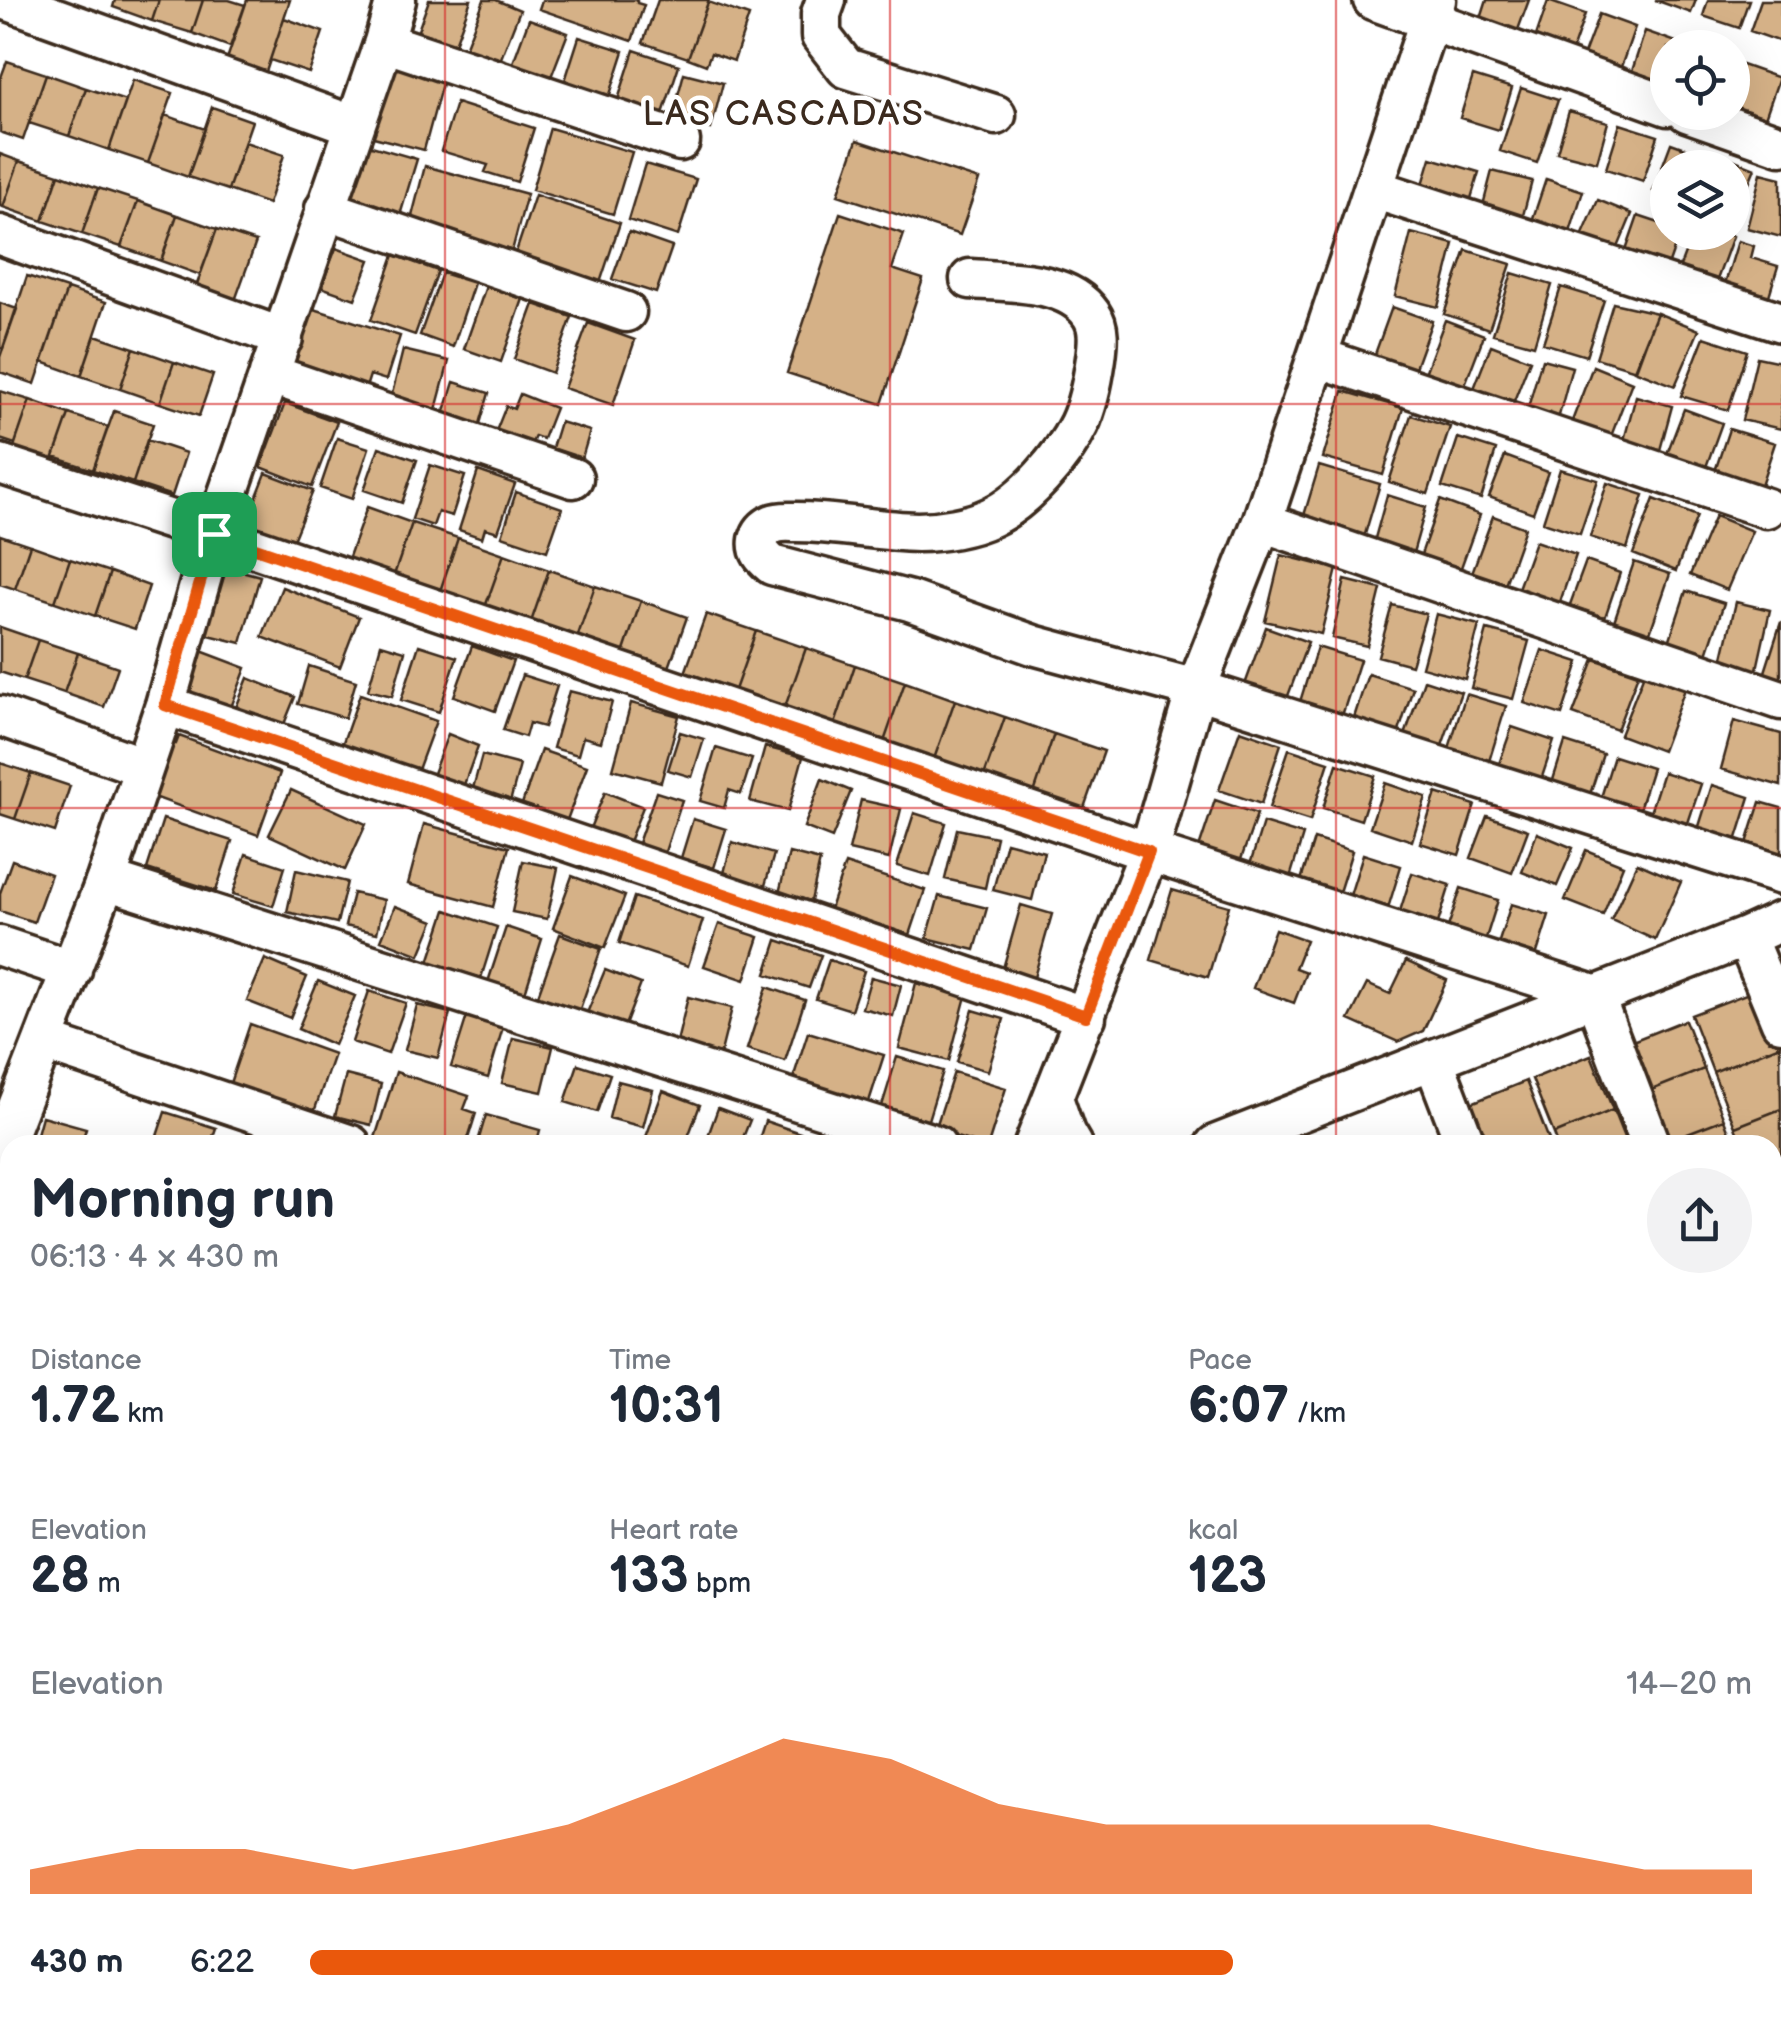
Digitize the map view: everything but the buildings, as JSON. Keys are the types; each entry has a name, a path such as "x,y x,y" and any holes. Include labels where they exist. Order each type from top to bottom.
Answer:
{"street":[{"path":"6,0 354,126"},
{"path":"7,1135 106,880 165,705 214,534 396,0"},
{"path":"826,0 821,14 822,36 846,68 996,116"},
{"path":"1372,0 1432,11 1650,99"},
{"path":"1038,1135 1149,852 1196,689 1262,522 1432,11"},
{"path":"384,42 680,141"},
{"path":"1737,130 1781,146"},
{"path":"1374,188 1781,322"},
{"path":"325,209 626,312"},
{"path":"0,236 283,338"},
{"path":"970,280 1044,285 1070,296 1090,314 1099,337 1094,372 1080,423 1055,461 1024,494 992,516 956,528 919,532 813,522 770,524 758,544 762,556 772,565 910,601 1033,645 1196,689 1781,875"},
{"path":"1317,357 1766,508"},
{"path":"269,374 573,478"},
{"path":"0,464 1149,852 1594,995"},
{"path":"1262,522 1781,700"},
{"path":"165,705 1086,1016"},
{"path":"0,716 143,767"},
{"path":"106,880 905,1135"},
{"path":"1267,1135 1433,1059 1781,921"},
{"path":"1746,937 1781,1022"},
{"path":"0,946 72,970"},
{"path":"1594,995 1647,1135"},
{"path":"44,1042 320,1135"},
{"path":"1433,1059 1462,1135"},
{"path":"1053,1098 1067,1135"}],"district":[{"name":"LAS CASCADAS","path":"784,113"}],"route":[{"path":"214,534 1149,852 1086,1016 165,705 214,534"}]}
